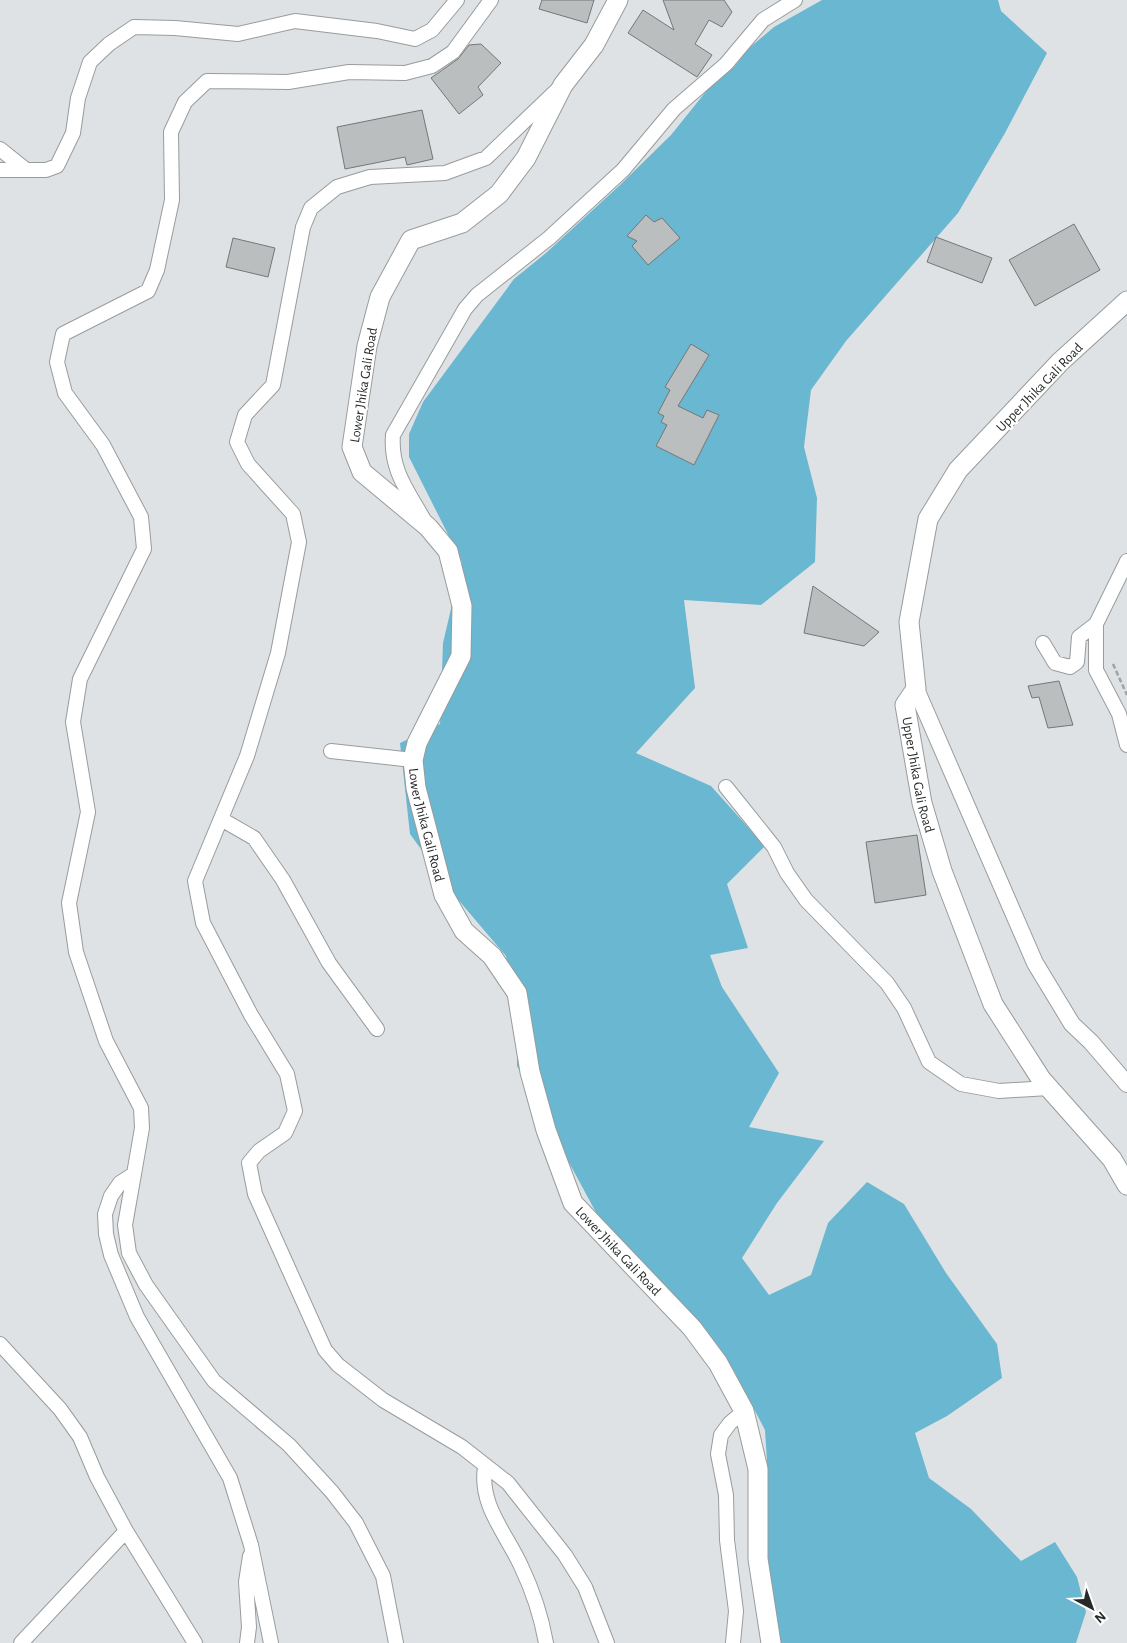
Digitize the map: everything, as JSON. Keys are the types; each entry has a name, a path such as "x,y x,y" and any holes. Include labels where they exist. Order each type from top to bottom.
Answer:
{"main road":[{"name":"Lower Jhika Gali Road","path":"618,0 594,46 563,85 526,158 499,194 462,222 411,240 380,297 367,346 352,448 362,472 428,527 448,551 462,606 461,656 417,743 413,760 416,788 444,895 464,931 492,956 517,993 530,1072 546,1130 573,1203 692,1328 718,1363 744,1411 758,1470 758,1559 771,1643"},
{"name":"Upper Jhika Gali Road","path":"1127,301 1060,362 958,470 928,519 909,622 916,689 905,705 922,803 942,870 993,1004 1049,1088 1112,1159 1127,1185"}],"street":[{"path":"0,170 46,170 57,166 73,133 78,98 90,62 108,44 134,27 175,28 238,34 295,21 377,31 415,39 432,30 457,0"},
{"path":"396,1643 383,1576 356,1523 332,1492 289,1445 214,1381 146,1285 129,1253 125,1225 142,1128 140,1108 106,1041 76,952 69,903 88,812 73,722 80,679 144,549 141,517 103,445 65,392 57,362 63,334 148,291 157,270 172,200 171,132 185,102 207,81 288,82 349,72 405,73 432,66 453,52 491,0"},
{"path":"428,527 394,464 392,451 393,435 464,309 477,295 549,238 623,170 674,109 726,64 762,20 795,0"},
{"path":"563,85 486,158 445,172 370,178 337,187 311,208 303,227 272,385 245,415 237,442 248,464 293,514 299,542 278,653 247,756 195,882 203,923 251,1015 286,1074 295,1111 285,1133 259,1151 250,1163 255,1194 325,1350 338,1365 383,1400 439,1433 508,1484 565,1555 584,1587 608,1643"},
{"path":"0,149 25,169"},
{"path":"1127,561 1096,624 1096,670 1119,714 1127,745"},
{"path":"1044,643 1055,663 1070,667 1077,662 1078,636 1096,624"},
{"path":"916,689 1036,963 1072,1024 1091,1042 1127,1084"},
{"path":"331,751 413,760"},
{"path":"726,787 774,847 787,873 806,900 837,933 869,961 887,983 904,1008 929,1062 961,1084 999,1091 1049,1088"},
{"path":"221,819 254,838 283,880 329,963 377,1029"},
{"path":"134,1174 120,1183 111,1196 105,1214 106,1234 112,1255 137,1317 230,1478 251,1546 271,1643"},
{"path":"0,1344 60,1409 80,1437 97,1477 126,1531 195,1643"},
{"path":"733,1643 736,1611 727,1540 726,1495 718,1454 721,1435 744,1411"},
{"path":"485,1467 482,1484 499,1530 520,1563 531,1587 540,1612 546,1643"},
{"path":"21,1643 126,1531"},
{"path":"247,1643 249,1627 246,1582 251,1546"}],"path":[{"path":"1113,664 1127,695"}],"shaded area":[{"path":"822,0 998,0 1001,11 1047,53 1005,133 958,213 846,341 811,390 804,447 817,498 815,562 761,605 684,600 695,688 636,753 711,786 765,846 727,884 748,948 710,955 722,987 779,1073 749,1127 824,1141 777,1203 742,1258 769,1295 811,1275 828,1223 867,1182 904,1204 946,1273 997,1344 1002,1378 947,1416 915,1433 929,1478 971,1509 1021,1561 1055,1542 1077,1577 1086,1612 1076,1643 775,1643 762,1543 768,1476 765,1430 733,1369 688,1311 599,1218 517,1066 517,1040 506,956 455,896 410,834 400,743 440,724 443,643 462,562 409,457 409,434 423,402 514,279 546,253 671,135 708,89 735,66 748,49 774,27"}],"building":[{"path":"542,0 594,0 587,23 539,9"},
{"path":"663,0 724,0 732,12 722,27 709,20 695,44 712,55 697,77 628,33 643,10 674,30"},
{"path":"481,44 501,63 478,87 483,95 459,114 431,78 458,59 469,45"},
{"path":"422,110 433,159 407,165 405,157 345,169 337,127"},
{"path":"646,215 654,222 662,218 680,238 648,265 632,246 637,241 627,236"},
{"path":"1074,224 1100,270 1035,306 1009,260"},
{"path":"936,237 992,258 982,283 927,262"},
{"path":"233,238 275,248 268,277 226,267"},
{"path":"691,344 709,355 678,406 703,418 707,410 719,415 694,465 656,446 667,425 661,422 664,416 658,413 670,390 665,387"},
{"path":"813,586 879,632 864,646 804,633"},
{"path":"1059,681 1073,725 1048,728 1039,697 1032,698 1028,686"},
{"path":"917,835 926,895 875,903 866,842"}]}
